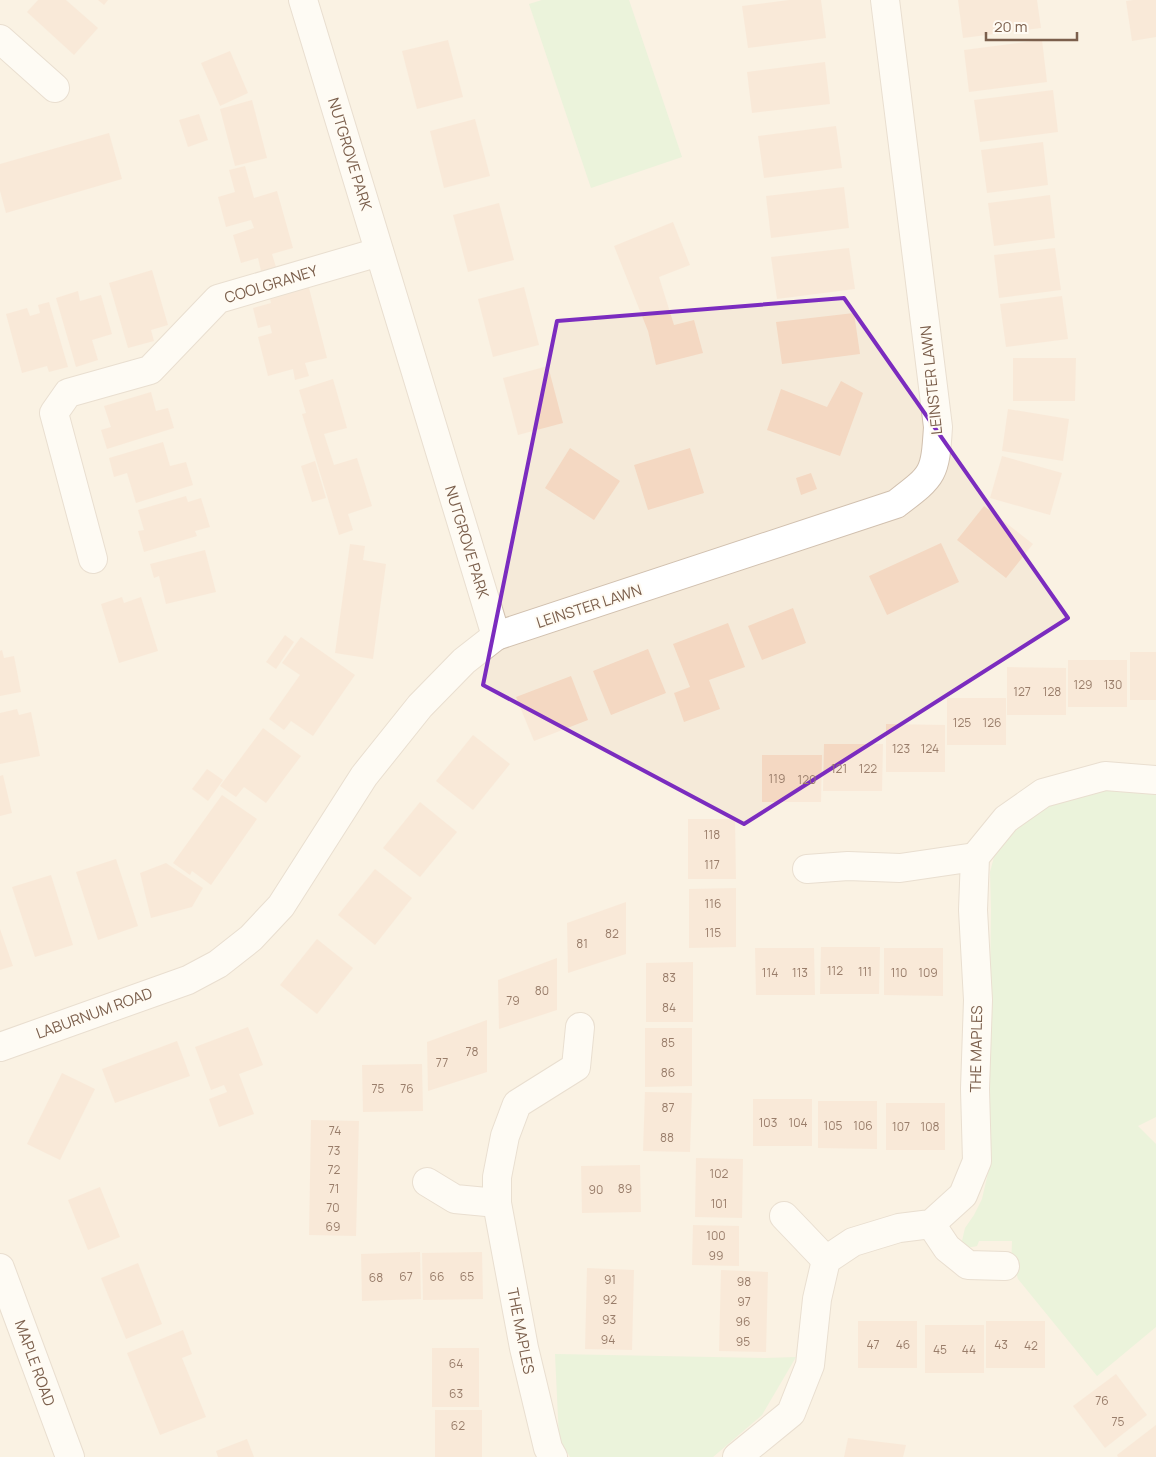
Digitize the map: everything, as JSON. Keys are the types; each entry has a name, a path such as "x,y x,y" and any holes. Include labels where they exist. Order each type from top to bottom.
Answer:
{"street":[{"name":"NUTGROVE PARK","path":"303,0 496,636"},
{"name":"LEINSTER LAWN","path":"496,636 896,504 925,482 936,463 938,427 885,0"},
{"path":"0,39 54,88"},
{"name":"COOLGRANEY","path":"93,559 54,412 68,393 150,370 218,299 379,252"},
{"name":"LABURNUM ROAD","path":"0,1047 188,980 218,964 251,938 281,906 364,776 420,706 464,662 496,636"},
{"path":"807,869 848,866 900,868 975,857 1006,819 1043,792 1105,776 1156,780"},
{"name":"THE MAPLES","path":"931,1224 963,1195 977,1160 975,1089 978,1000 973,910 975,857"},
{"name":"THE MAPLES","path":"553,1457 548,1448 527,1366 497,1203 497,1177 505,1136 517,1104 576,1067 580,1026"},
{"path":"427,1182 455,1200 497,1203"},
{"path":"784,1216 826,1260"},
{"path":"737,1457 791,1413 810,1365 817,1298 826,1260 853,1242 899,1228 931,1224 947,1248 968,1265 1006,1266"},
{"name":"MAPLE ROAD","path":"0,1268 70,1457"}],"highlighted area":[{"path":"844,298 1068,618 744,824 483,685 557,321"}],"shaded area":[{"path":"0,0 1156,0 1156,1457 0,1457"}],"green space":[{"path":"542,0 629,0 682,157 591,188 529,4"},
{"path":"1156,789 1156,1117 1138,1126 1156,1144 1156,1327 1097,1376 1018,1279 1016,1272 1011,1272 1012,1241 979,1241 977,1246 970,1247 966,1246 962,1241 965,1228 982,1199 991,1160 989,1074 990,872 1000,835 1012,820 1073,796 1112,790"},
{"path":"555,1354 796,1357 762,1415 713,1457 570,1457 559,1439"}],"building":[{"path":"38,0 66,0 98,28 74,55 27,12"},
{"path":"98,0 108,0 104,5"},
{"path":"789,0 821,0 826,38 748,48 742,6"},
{"path":"958,0 1037,0 1041,28 963,38"},
{"path":"1156,0 1156,37 1132,41 1126,1"},
{"path":"448,40 463,97 417,109 402,51"},
{"path":"1042,40 1047,82 969,92 964,50"},
{"path":"230,51 248,93 220,106 201,63"},
{"path":"825,62 830,104 752,113 747,72"},
{"path":"1053,90 1058,132 980,142 974,100"},
{"path":"252,100 267,158 235,166 220,109"},
{"path":"199,114 208,140 188,147 179,120"},
{"path":"475,119 490,176 444,188 430,131"},
{"path":"836,126 842,168 764,178 758,136"},
{"path":"109,133 122,179 6,213 0,191 0,164"},
{"path":"1043,142 1048,185 987,193 981,150"},
{"path":"245,166 254,198 277,191 293,248 272,254 276,267 261,271 258,258 241,263 233,235 254,228 251,220 226,227 218,197 235,192 229,170"},
{"path":"844,187 849,228 771,238 766,196"},
{"path":"1050,195 1055,238 994,246 988,203"},
{"path":"499,203 514,260 468,272 453,215"},
{"path":"673,222 690,265 659,277 674,325 694,320 703,353 656,365 648,331 614,246"},
{"path":"849,248 855,289 777,299 771,257"},
{"path":"1055,248 1061,290 999,298 994,255"},
{"path":"152,270 168,325 151,330 154,341 128,348 109,283"},
{"path":"308,284 327,358 305,363 309,376 295,380 293,369 268,376 258,337 272,333 270,325 258,328 253,308 271,303 269,294"},
{"path":"524,287 539,345 493,357 478,299"},
{"path":"78,291 80,301 101,295 112,334 92,340 98,360 76,367 56,298"},
{"path":"1062,296 1068,339 1006,347 1000,304"},
{"path":"49,302 68,367 49,372 47,366 22,373 6,314 27,308 30,316 40,313 38,305"},
{"path":"854,313 860,354 782,364 776,322"},
{"path":"1013,358 1076,358 1075,401 1013,401"},
{"path":"548,366 563,423 518,435 503,378"},
{"path":"333,379 347,428 324,434 334,465 357,458 372,506 348,514 353,530 339,535 302,414 306,413 299,390"},
{"path":"841,381 863,393 840,456 767,430 781,389 827,407"},
{"path":"151,392 156,411 168,408 174,428 107,449 101,430 111,427 104,406"},
{"path":"1008,409 1069,419 1063,461 1002,451"},
{"path":"163,442 170,466 186,462 193,485 136,503 127,473 114,477 109,458"},
{"path":"570,448 620,481 594,520 545,488"},
{"path":"690,448 704,493 648,510 634,465"},
{"path":"1002,456 1062,473 1050,515 990,498"},
{"path":"315,461 326,498 312,502 301,466"},
{"path":"811,473 817,489 801,495 796,478"},
{"path":"186,496 188,502 201,498 210,527 195,531 197,536 144,552 138,531 144,530 138,510"},
{"path":"984,506 1033,544 1006,578 957,540"},
{"path":"941,543 959,582 887,615 869,576"},
{"path":"350,544 365,546 363,560 386,564 373,659 335,653"},
{"path":"205,550 216,592 166,604 159,576 154,578 150,564"},
{"path":"122,597 124,603 141,597 158,651 119,663 101,604"},
{"path":"793,608 806,643 762,660 748,626"},
{"path":"728,623 745,667 709,680 720,709 684,722 674,693 690,687 673,644"},
{"path":"285,635 294,642 276,669 266,662"},
{"path":"301,637 355,675 313,736 291,721 284,730 269,719 300,675 282,663"},
{"path":"648,649 666,693 611,715 593,671"},
{"path":"2,650 4,658 14,656 21,692 0,696 0,651"},
{"path":"1130,652 1156,652 1156,700 1130,700"},
{"path":"1068,660 1127,660 1127,707 1068,707"},
{"path":"1007,667 1066,668 1066,715 1007,715"},
{"path":"571,676 588,720 534,741 516,697"},
{"path":"947,698 1006,698 1006,745 947,745"},
{"path":"17,709 19,715 31,712 40,756 0,764 0,713"},
{"path":"886,724 945,725 945,772 886,772"},
{"path":"263,728 301,756 266,803 244,787 236,797 220,786"},
{"path":"473,735 510,764 473,810 436,781"},
{"path":"824,744 883,744 882,791 823,791"},
{"path":"762,755 822,755 821,802 762,802"},
{"path":"207,769 223,780 208,801 192,789"},
{"path":"3,775 12,813 0,816 0,776"},
{"path":"222,795 257,819 211,885 192,871 190,875 173,863"},
{"path":"420,802 457,832 420,877 383,848"},
{"path":"688,819 735,819 736,879 688,879"},
{"path":"116,859 138,926 98,940 76,872"},
{"path":"166,863 203,888 192,907 151,918 140,873"},
{"path":"375,869 412,898 375,945 338,915"},
{"path":"51,875 73,945 35,957 12,887"},
{"path":"736,888 736,947 689,948 689,889"},
{"path":"626,902 626,954 568,973 567,923"},
{"path":"0,929 13,966 0,970"},
{"path":"317,939 353,968 317,1014 280,985"},
{"path":"821,947 880,947 879,994 820,994"},
{"path":"755,948 814,948 815,995 756,995"},
{"path":"884,948 943,948 943,996 884,995"},
{"path":"557,958 557,1010 499,1029 498,980"},
{"path":"693,962 693,1022 646,1022 646,963"},
{"path":"487,1020 487,1072 428,1091 427,1042"},
{"path":"248,1027 263,1065 239,1074 254,1114 219,1127 209,1099 227,1092 224,1085 211,1090 195,1047"},
{"path":"645,1028 692,1028 692,1086 645,1087"},
{"path":"177,1041 190,1076 115,1103 102,1069"},
{"path":"422,1064 423,1111 363,1112 362,1065"},
{"path":"62,1073 95,1089 60,1160 27,1144"},
{"path":"645,1092 692,1093 690,1152 643,1151"},
{"path":"753,1099 812,1099 812,1146 753,1146"},
{"path":"818,1101 877,1101 877,1149 818,1148"},
{"path":"886,1103 945,1103 945,1150 886,1150"},
{"path":"311,1120 359,1121 356,1236 309,1235"},
{"path":"696,1158 743,1159 742,1218 695,1217"},
{"path":"640,1165 641,1212 582,1213 581,1166"},
{"path":"100,1187 120,1237 88,1250 68,1200"},
{"path":"693,1225 739,1226 739,1266 692,1265"},
{"path":"420,1252 421,1299 362,1301 361,1254"},
{"path":"482,1252 483,1299 423,1300 422,1253"},
{"path":"138,1263 162,1324 126,1339 101,1278"},
{"path":"587,1268 634,1270 632,1350 585,1349"},
{"path":"721,1270 768,1272 766,1352 719,1351"},
{"path":"858,1321 917,1321 917,1368 858,1368"},
{"path":"986,1321 1045,1321 1045,1368 986,1368"},
{"path":"925,1325 984,1325 984,1373 925,1373"},
{"path":"183,1330 192,1354 182,1358 206,1417 160,1435 127,1353"},
{"path":"432,1348 479,1348 479,1407 432,1407"},
{"path":"1116,1374 1147,1415 1105,1448 1073,1406"},
{"path":"435,1410 482,1410 482,1457 435,1457"},
{"path":"1156,1425 1156,1457 1118,1457 1117,1455"},
{"path":"848,1438 906,1445 903,1457 844,1457"},
{"path":"247,1439 254,1457 218,1457 216,1451"}]}
